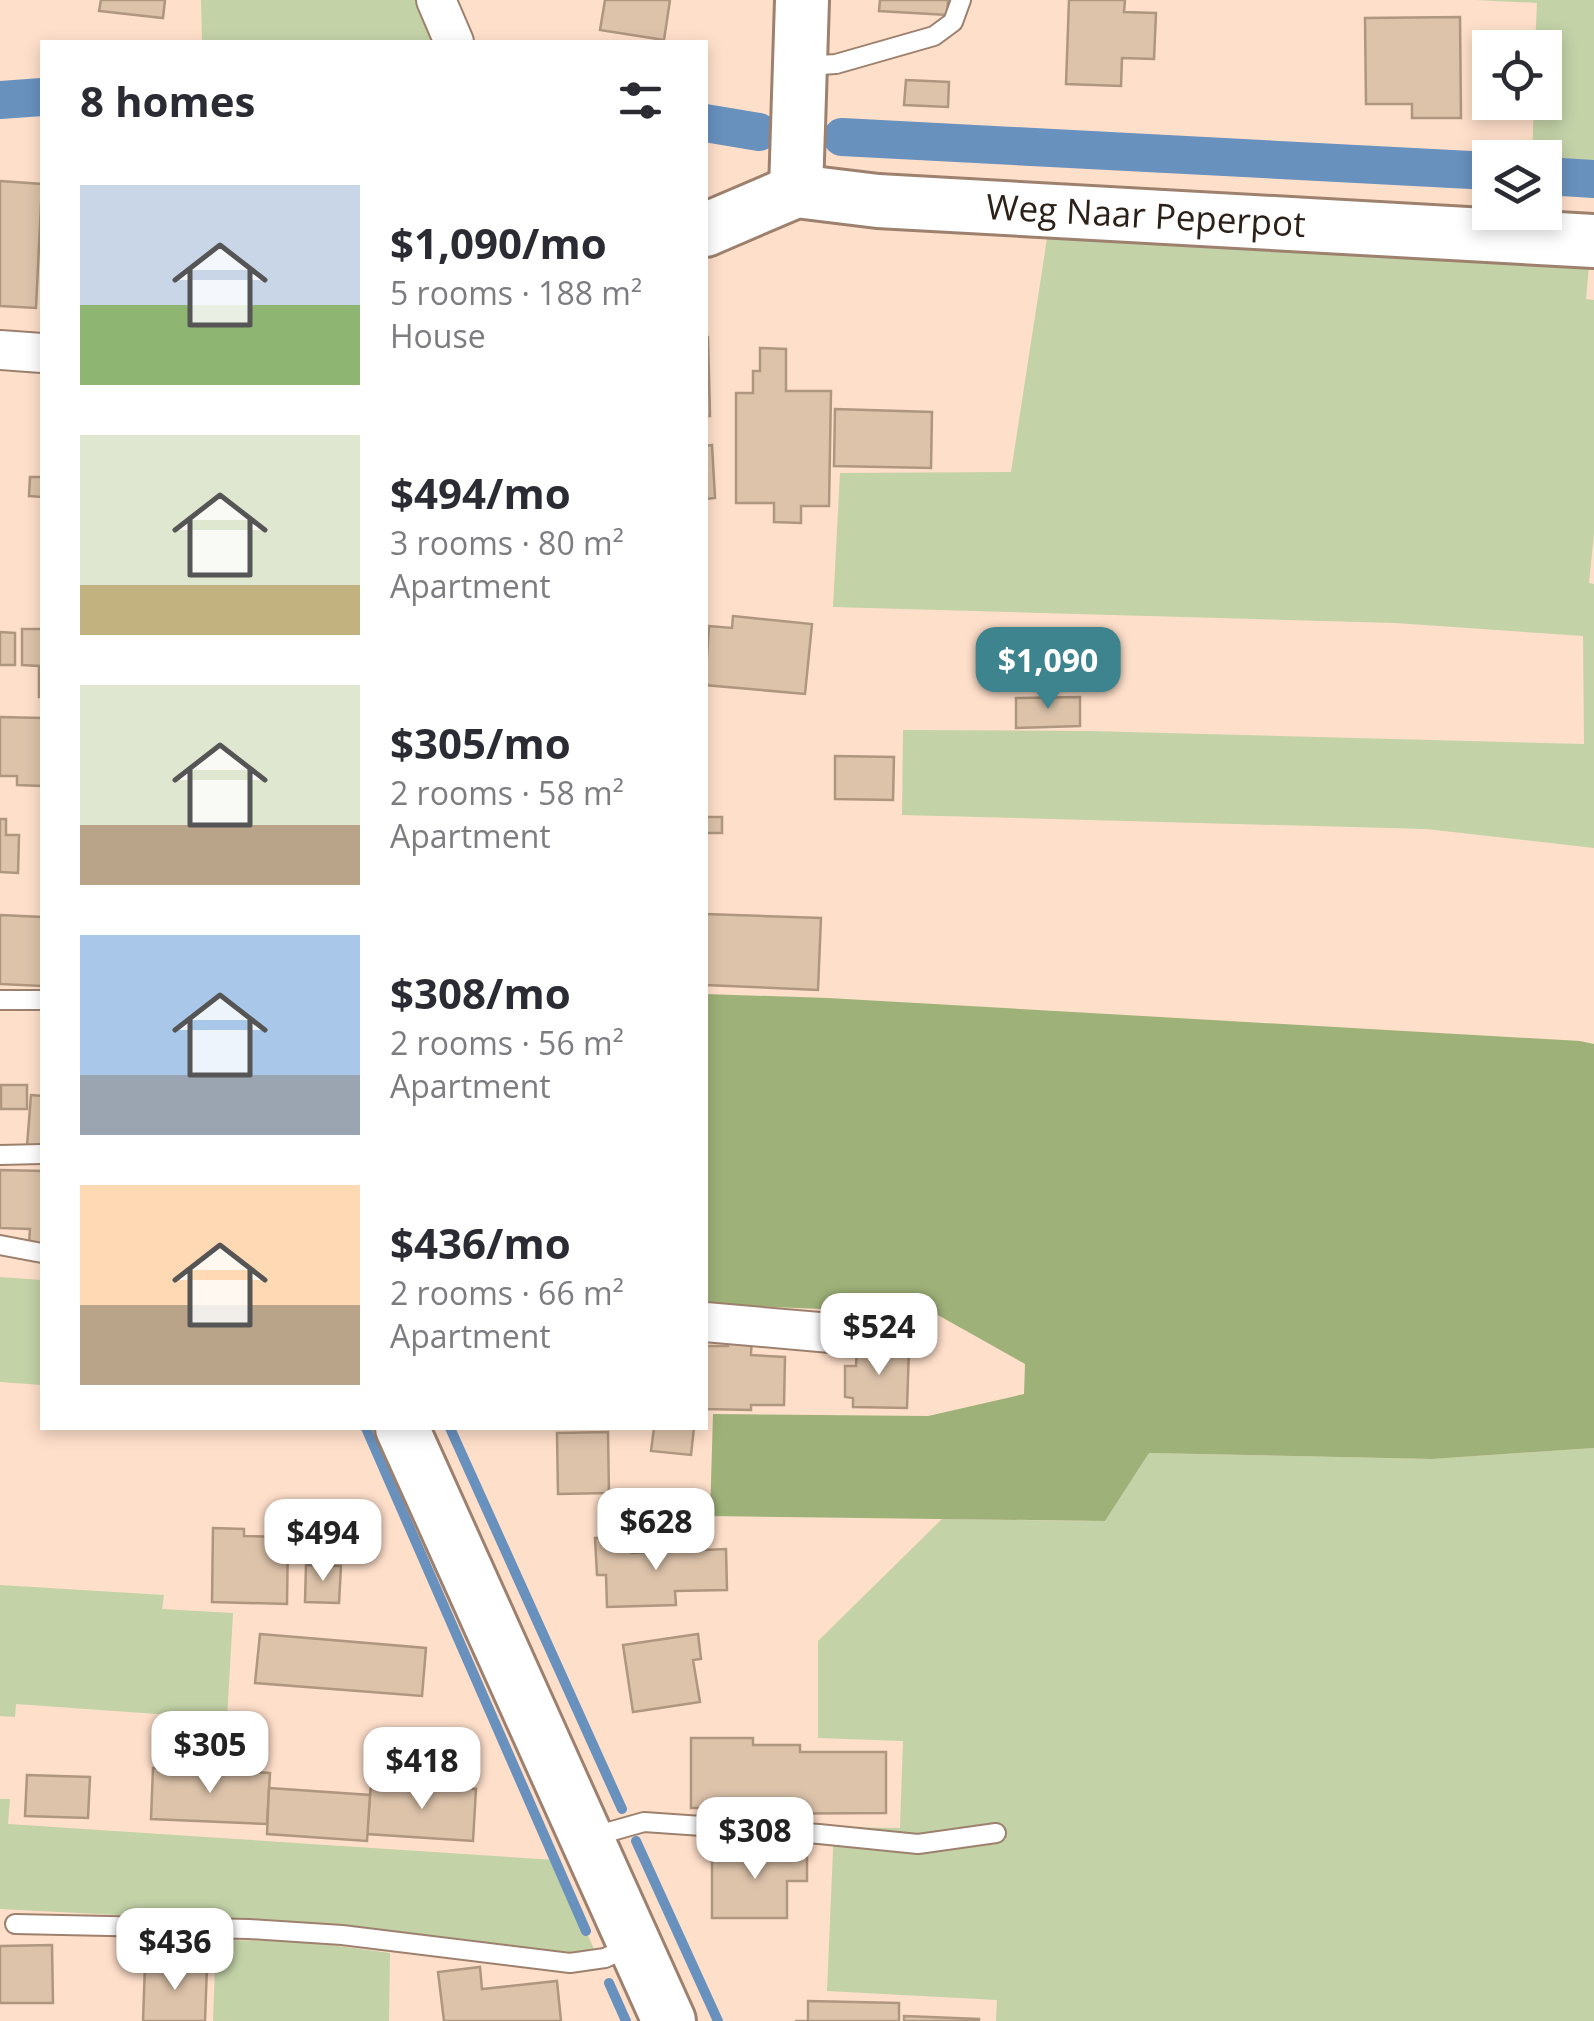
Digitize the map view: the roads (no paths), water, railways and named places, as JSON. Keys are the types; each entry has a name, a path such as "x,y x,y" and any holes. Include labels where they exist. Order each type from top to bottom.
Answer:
{"street":[{"path":"436,0 453,40"},
{"path":"708,229 796,191 802,0"},
{"name":"Weg Naar Peperpot","path":"796,191 878,201 1594,242"},
{"path":"0,350 40,353"},
{"path":"708,1322 831,1334"},
{"path":"403,1430 669,2021"}],"lane":[{"path":"798,66 836,64 934,36 953,22 962,0"},
{"path":"0,1000 40,1000"},
{"path":"0,1155 40,1154"},
{"path":"0,1245 40,1253"},
{"path":"586,1839 644,1822 918,1844 996,1833"},
{"path":"16,1924 342,1935 570,1962 606,1958 633,1945"}],"waterway":[{"path":"0,100 40,97"},
{"path":"708,124 759,132"},
{"path":"842,137 1472,170"},
{"path":"1562,177 1594,179"},
{"path":"367,1430 586,1931"},
{"path":"451,1430 622,1809"},
{"path":"636,1841 718,2021"},
{"path":"609,1983 626,2021"}]}
